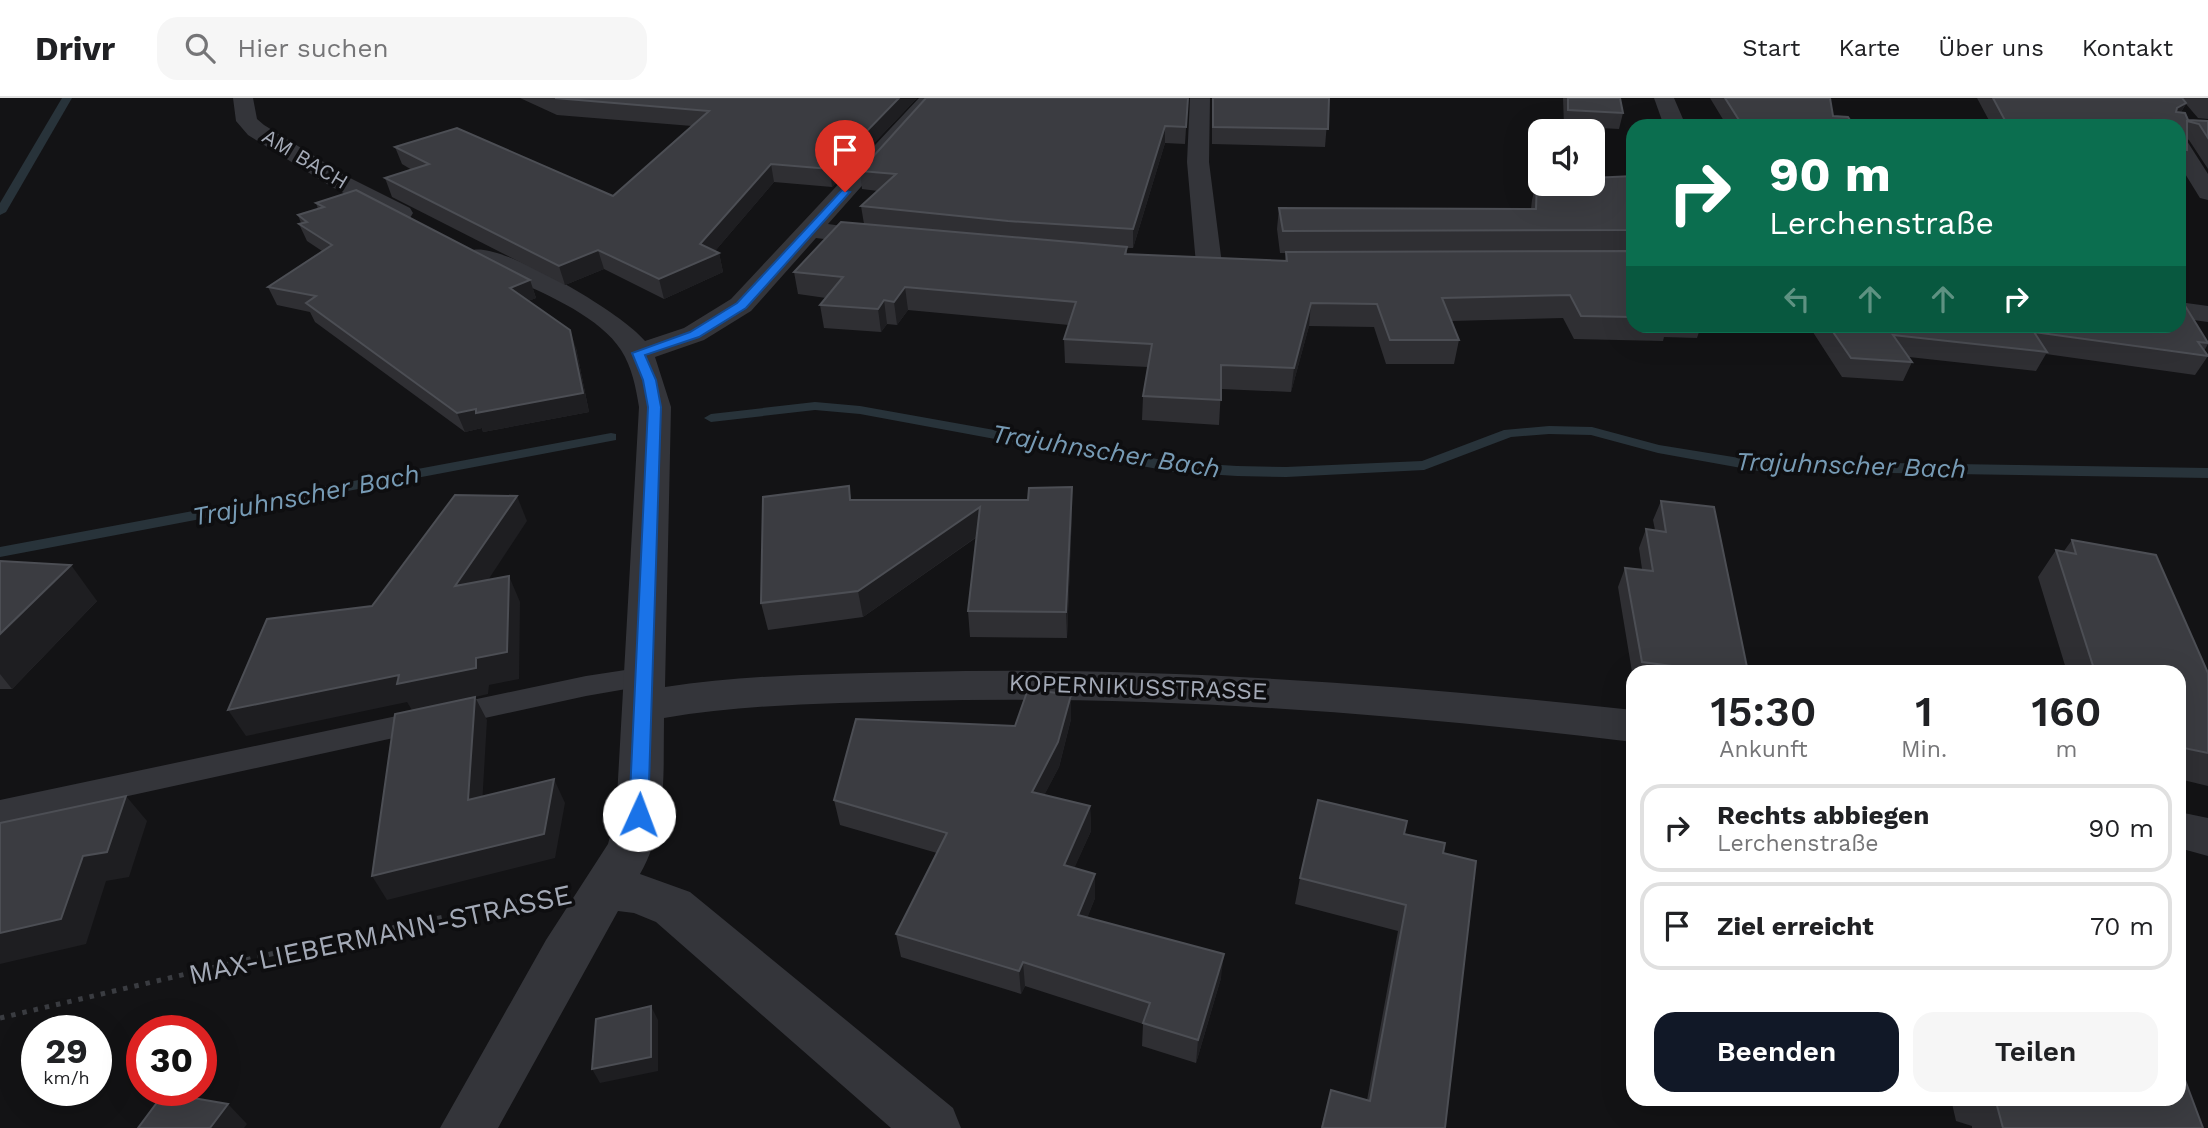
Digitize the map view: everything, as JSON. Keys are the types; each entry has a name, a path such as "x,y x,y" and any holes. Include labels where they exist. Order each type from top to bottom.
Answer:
{"street":[{"name":"AM BACH","path":"243,98 247,121 256,130 340,182 423,225"},
{"path":"638,353 694,334 741,305 930,98"},
{"path":"1199,98 1198,162 1209,264"},
{"path":"1664,98 1672,119"},
{"path":"2186,144 2208,193"},
{"path":"811,230 907,241"},
{"path":"459,243 609,322 626,336 638,353 650,380 655,407 639,815 630,849 564,956 468,1128"},
{"path":"1181,263 1236,265"},
{"path":"2186,311 2208,314"},
{"name":"KOPERNIKUSSTRASSE","path":"644,691 733,694 1013,682 1326,694 1626,725"},
{"path":"2186,832 2208,837"},
{"name":"MAX-LIEBERMANN-STRASSE","path":"606,890 638,894 673,907 933,1128"}],"lane":[{"path":"0,812 572,689 644,691"}],"path":[{"name":"MAX-LIEBERMANN-STRASSE","path":"0,1018 292,949 524,899 606,890"}],"building":[{"path":"555,98 899,98 830,169 771,164 700,244 719,253 659,279 598,250 559,266 385,178 429,164 395,147 457,128 613,196 709,111"},
{"path":"926,98 1188,98 1186,127 1165,126 1133,229 1008,221 861,206 896,174 860,171"},
{"path":"1213,98 1329,98 1328,129 1213,127"},
{"path":"1568,98 1620,98 1623,113 1568,110"},
{"path":"1725,98 1830,98 1833,116 1849,119 1738,119"},
{"path":"1993,98 2182,98 2186,103 2177,108 2176,112 2185,113 2188,120 2208,121 2208,138 2199,124 2187,121 2186,150 2186,119 2004,119"},
{"path":"1626,176 1626,230 1283,231 1279,208 1536,209 1536,196 1605,196 1605,177"},
{"path":"356,190 530,280 510,288 570,330 583,393 476,413 476,409 457,413 306,303 316,296 268,287 332,245 299,224 307,222 298,215 324,207 316,203"},
{"path":"841,222 1127,247 1125,254 1287,261 1286,252 1626,251 1626,317 1581,316 1570,295 1442,298 1459,340 1390,340 1377,304 1311,303 1294,368 1221,365 1221,400 1143,396 1152,344 1064,339 1076,302 905,287 894,302 884,300 878,309 820,305 843,277 794,272"},
{"path":"2186,307 2208,343 2198,342 2208,356 2041,333 2186,333"},
{"path":"1834,333 2035,333 2047,352 1893,335 1912,362 1851,358"},
{"path":"849,486 850,500 1028,500 1029,488 1072,487 1066,612 968,611 980,507 858,591 761,603 763,497"},
{"path":"455,495 517,496 455,586 509,576 507,652 476,658 476,668 397,684 399,675 228,710 267,619 372,606"},
{"path":"1661,501 1714,507 1747,665 1664,665 1642,662 1625,568 1653,571 1646,529 1666,532"},
{"path":"2072,540 2156,555 2208,673 2208,753 2186,748 2186,665 2093,665 2056,550 2076,554"},
{"path":"0,561 71,565 0,634"},
{"path":"1028,689 1071,695 1058,742 1032,792 1090,806 1064,865 1095,874 1078,915 1224,954 1198,1040 1143,1023 1150,1003 1023,962 1019,971 896,934 947,833 834,800 856,719 1015,726"},
{"path":"475,697 468,800 554,779 544,834 372,876 395,714"},
{"path":"126,796 107,852 83,856 61,919 0,933 0,823"},
{"path":"1318,800 1407,821 1404,834 1445,843 1443,853 1476,861 1445,1128 1322,1128 1331,1090 1370,1101 1406,905 1300,878"},
{"path":"651,1006 651,1057 592,1069 596,1019"},
{"path":"2186,1083 2203,1128 2003,1128 1997,1106 2186,1106"},
{"path":"217,1102 228,1104 210,1128 138,1128 154,1106 217,1106"}],"waterway":[{"path":"0,212 67,98"},
{"name":"Trajuhnscher Bach","path":"711,418 815,406 860,410 1174,467 1237,471 1286,472 1424,465 1509,433 1549,430 1592,431 1658,449 1758,466 2208,473"},
{"name":"Trajuhnscher Bach","path":"0,552 611,437"}],"route":[{"path":"639,815 655,407 650,380 638,353 694,334 741,305 845,192"}]}
